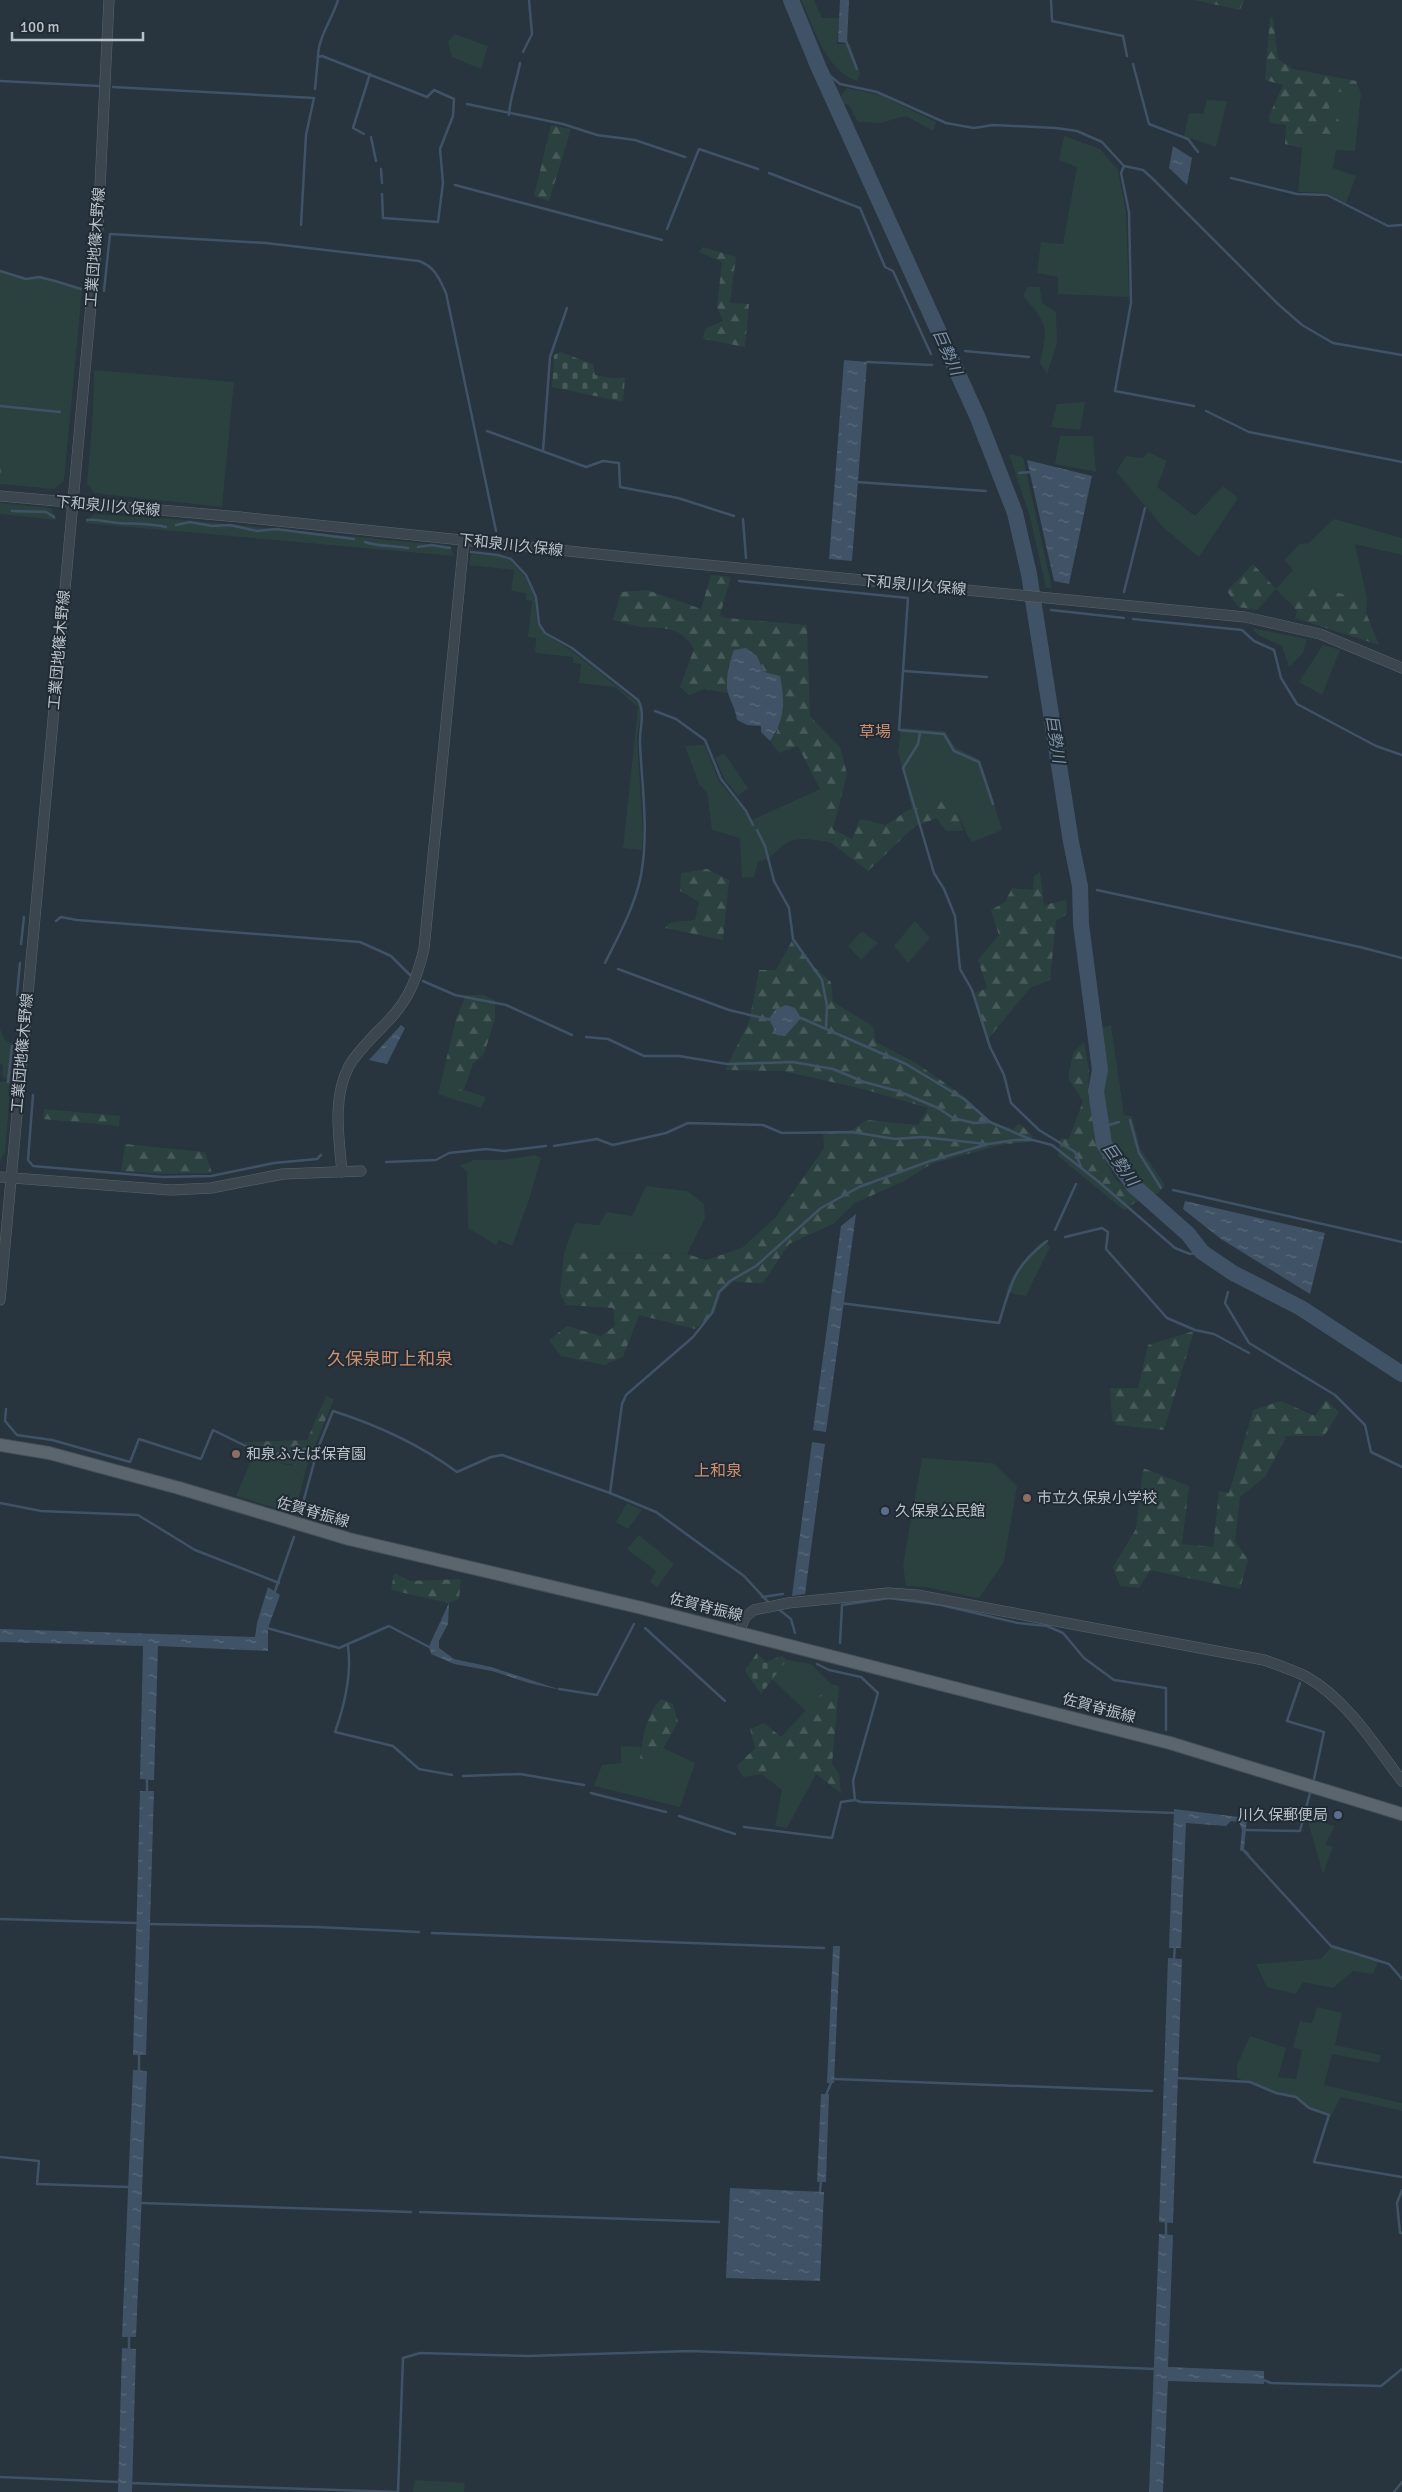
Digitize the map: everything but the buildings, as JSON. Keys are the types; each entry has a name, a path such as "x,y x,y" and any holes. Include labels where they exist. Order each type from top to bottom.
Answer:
{"main road":[{"name":"佐賀脊振線","path":"0,1446 49,1453 179,1488 349,1539 739,1632 1170,1743 1402,1814"}],"street":[{"name":"工業団地篠木野線","path":"0,1300 5,1177 98,228 110,0"},
{"name":"下和泉川久保線","path":"0,496 1244,617 1320,634 1402,668"},
{"path":"342,1172 338,1122 340,1094 349,1068 367,1041 390,1019 406,999 417,979 424,949 464,540"},
{"path":"5,1177 171,1190 211,1188 283,1174 361,1171"},
{"path":"739,1632 748,1614 768,1608 888,1593 917,1595 1264,1660 1307,1678 1336,1700 1354,1716 1402,1781"}],"green space":[{"path":"801,0 814,0 822,18 839,18 837,44 850,44 860,74 857,81 846,75 828,58"},
{"path":"1194,0 1244,0 1240,10"},
{"path":"1270,17 1273,18 1278,59 1293,69 1356,81 1361,94 1333,91 1328,113 1339,120 1335,136 1316,133 1302,148 1285,144 1286,125 1270,123 1269,116 1283,85 1265,80"},
{"path":"454,34 488,46 481,69 452,57 448,42"},
{"path":"847,88 880,95 936,122 933,131 906,116 880,123 858,122 849,105 844,104 841,96"},
{"path":"1333,90 1361,94 1355,151 1336,150 1333,168 1356,176 1346,203 1327,193 1298,192 1302,148 1316,133 1336,136 1328,113"},
{"path":"1207,100 1227,101 1216,147 1184,136 1189,113 1203,114"},
{"path":"551,125 571,129 549,201 534,196"},
{"path":"1064,136 1100,149 1118,170 1126,212 1129,297 1058,294 1058,277 1037,273 1041,242 1063,244 1077,167 1059,160"},
{"path":"703,247 736,257 730,303 749,304 745,347 703,339 705,329 723,321 717,307 722,262 699,252"},
{"path":"0,272 26,279 39,278 82,290 64,481 54,489 0,484"},
{"path":"1027,287 1040,287 1042,303 1056,312 1057,343 1047,374 1040,363 1045,333 1044,326 1037,313 1023,296"},
{"path":"560,352 593,364 595,375 615,379 625,377 623,402 552,387 554,355"},
{"path":"94,370 234,382 222,507 94,493 87,483 93,413"},
{"path":"1085,402 1080,430 1051,427 1057,404"},
{"path":"1060,436 1093,436 1096,472 1055,464"},
{"path":"1148,452 1167,461 1157,487 1195,516 1223,486 1238,498 1199,557 1164,528 1116,472 1126,456 1143,458"},
{"path":"1009,454 1023,457 1052,588 1046,588 1030,517"},
{"path":"0,503 51,508 57,520 0,514"},
{"path":"94,514 186,520 450,546 454,556 84,523"},
{"path":"1334,519 1402,538 1402,555 1355,544 1367,598 1310,588 1291,604 1276,589 1293,570 1285,560 1299,544 1309,543"},
{"path":"471,554 498,556 511,561 525,577 535,598 537,624 543,633 572,651 638,703 642,709 637,737 643,835 642,850 623,848 638,707 615,687 579,683 581,664 573,663 573,657 535,653 536,638 528,637 532,601 526,600 526,593 511,591 514,570 469,565"},
{"path":"1253,564 1276,589 1257,610 1238,607 1227,591"},
{"path":"711,575 731,577 720,615 726,618 807,625 810,716 840,747 847,774 833,829 852,839 860,819 886,825 908,810 950,799 957,808 963,831 946,831 937,818 914,827 868,871 830,842 820,789 798,746 779,753 770,741 777,732 764,672 757,656 728,665 728,693 704,689 689,695 680,687 694,649 684,636 672,630 639,626 613,620 621,592 647,590 701,609"},
{"path":"1310,588 1367,598 1366,613 1379,645 1295,618 1297,611 1291,604"},
{"path":"1252,628 1307,639 1303,653 1289,667 1282,646 1258,635"},
{"path":"1323,645 1340,650 1322,695 1299,682"},
{"path":"901,728 945,731 955,747 980,760 1002,830 972,842 965,831 957,809 950,799 912,809 898,752"},
{"path":"705,745 719,781 752,820 820,789 830,842 808,839 787,843 767,859 758,862 754,877 742,878 740,838 712,830 707,793 699,784 685,746"},
{"path":"724,753 748,788 738,796 724,778 715,758"},
{"path":"707,869 729,880 723,940 665,928 669,923 695,920 699,902 680,891 681,873"},
{"path":"1040,872 1044,905 1066,900 1067,914 1056,921 1050,980 1030,988 987,1040 972,994 987,988 978,960 999,935 991,910 1005,902 1012,888 1033,890 1034,876"},
{"path":"915,921 930,938 908,963 894,946"},
{"path":"862,931 878,943 861,960 848,946"},
{"path":"793,939 808,962 831,982 833,1002 873,1026 876,1042 916,1063 965,1097 990,1121 1013,1129 1019,1123 1033,1136 1030,1142 1004,1144 931,1164 904,1181 855,1203 833,1224 789,1244 763,1283 733,1282 721,1293 715,1312 695,1329 639,1315 623,1357 604,1365 561,1356 549,1340 567,1326 601,1336 615,1326 613,1308 566,1305 560,1293 564,1253 687,1254 706,1260 742,1248 775,1218 824,1148 823,1132 850,1131 867,1120 918,1125 928,1108 863,1089 783,1071 725,1070 749,1022 759,970 776,970"},
{"path":"466,995 482,995 495,1000 495,1019 484,1054 473,1064 463,1092 452,1086 458,1064 446,1061 456,1019"},
{"path":"1111,1025 1124,1115 1132,1116 1140,1148 1165,1185 1158,1194 1146,1191 1126,1169 1117,1154 1105,1119 1099,1092 1099,1085 1105,1066 1101,1028"},
{"path":"0,1029 5,1040 14,1045 5,1152 0,1162 0,1082 8,1081 2,1075 3,1066 0,1063"},
{"path":"1084,1042 1089,1070 1088,1097 1096,1120 1099,1148 1115,1179 1139,1200 1124,1210 1058,1156 1060,1138 1069,1139 1083,1101 1068,1078 1073,1053"},
{"path":"446,1061 458,1064 452,1086 486,1097 481,1108 438,1094"},
{"path":"44,1109 120,1116 119,1126 43,1119"},
{"path":"125,1144 205,1152 212,1173 160,1174 121,1171"},
{"path":"535,1155 541,1158 529,1200 512,1246 499,1240 496,1245 468,1228 467,1171 459,1166 474,1160 503,1160"},
{"path":"646,1186 687,1191 704,1204 705,1218 687,1254 564,1253 575,1223 599,1225 606,1212 632,1216"},
{"path":"1044,1240 1050,1247 1026,1296 1006,1292 1012,1277 1021,1263"},
{"path":"1194,1331 1164,1430 1117,1425 1112,1420 1110,1388 1138,1388 1148,1345"},
{"path":"326,1396 334,1399 307,1465 281,1463 257,1453 243,1442 307,1440"},
{"path":"1326,1400 1339,1412 1324,1436 1286,1436 1266,1476 1240,1497 1235,1541 1248,1560 1240,1589 1150,1570 1139,1588 1120,1586 1113,1567 1136,1529 1143,1468 1189,1486 1182,1544 1213,1547 1219,1491 1229,1493 1253,1410 1281,1401 1315,1416"},
{"path":"254,1453 287,1465 307,1465 295,1514 236,1496"},
{"path":"922,1458 993,1463 1017,1486 1004,1562 979,1598 926,1587 906,1586 903,1565"},
{"path":"627,1503 642,1510 628,1529 616,1522"},
{"path":"639,1535 674,1564 657,1587 650,1582 656,1571 627,1549"},
{"path":"394,1573 411,1581 461,1579 459,1599 449,1603 391,1590"},
{"path":"757,1653 766,1662 782,1656 787,1660 761,1694 745,1671"},
{"path":"787,1660 811,1664 831,1684 807,1712 772,1679"},
{"path":"831,1684 839,1686 832,1764 839,1774 841,1793 787,1752 762,1774 743,1777 737,1766 755,1748 750,1729 764,1723 781,1737"},
{"path":"661,1699 673,1704 678,1722 656,1761 640,1760 648,1719"},
{"path":"621,1746 641,1747 640,1759 656,1760 663,1748 695,1763 680,1807 594,1786 602,1765 621,1763"},
{"path":"787,1751 816,1774 787,1828 775,1826 782,1790 762,1774"},
{"path":"1307,1818 1335,1826 1325,1845 1333,1846 1323,1874"},
{"path":"1333,1945 1379,1959 1373,1974 1353,1971 1333,1988 1303,1982 1296,1994 1267,1987 1256,1964 1321,1959"},
{"path":"1317,2007 1342,2013 1335,2045 1381,2055 1379,2063 1332,2054 1324,2085 1402,2103 1402,2111 1341,2097 1331,2116 1309,2108 1296,2097 1276,2093 1237,2078 1237,2065 1250,2036 1286,2048 1278,2077 1296,2079 1302,2050 1293,2047 1300,2021 1312,2023"},
{"path":"415,2480 465,2483 464,2492 413,2492"}],"water":[{"path":"840,0 849,0 847,43 838,42"},
{"path":"1173,146 1192,158 1187,185 1169,168"},
{"path":"844,360 867,362 852,561 829,559"},
{"path":"1027,460 1092,476 1069,584 1054,581"},
{"path":"746,648 757,656 764,672 780,676 783,694 781,718 779,726 770,741 761,732 761,726 747,725 737,720 728,693 728,672 734,650"},
{"path":"786,1005 795,1008 801,1018 785,1036 777,1035 769,1019 776,1009"},
{"path":"401,1025 405,1028 387,1064 369,1060"},
{"path":"1185,1201 1325,1233 1310,1294 1221,1239 1183,1209"},
{"path":"856,1214 826,1432 813,1430 841,1226"},
{"path":"812,1442 825,1444 805,1594 792,1596"},
{"path":"268,1587 280,1595 268,1628 268,1651 158,1646 154,1780 140,1779 143,1646 0,1642 0,1629 255,1637 257,1623"},
{"path":"449,1603 448,1624 439,1641 439,1648 454,1659 491,1667 561,1690 529,1683 492,1671 454,1664 431,1654 429,1646"},
{"path":"140,1791 154,1791 146,2055 133,2055"},
{"path":"1174,1809 1247,1818 1244,1849 1251,1855 1240,1850 1242,1830 1239,1822 1231,1821 1226,1826 1186,1823 1181,1948 1169,1948"},
{"path":"833,1946 840,1946 834,2083 827,2083"},
{"path":"1168,1958 1182,1959 1173,2223 1159,2222"},
{"path":"133,2070 147,2071 136,2337 122,2337"},
{"path":"821,2094 829,2094 826,2182 817,2182"},
{"path":"730,2188 824,2192 820,2281 726,2278"},
{"path":"1159,2234 1173,2235 1168,2367 1264,2371 1264,2384 1168,2381 1163,2492 1149,2492"},
{"path":"122,2348 136,2349 132,2492 118,2492"}],"waterway":[{"path":"318,57 320,42 338,0"},
{"path":"523,52 532,34 529,0"},
{"name":"巨勢川","path":"791,0 818,66 978,418 1015,513 1029,574 1071,842 1080,886 1081,924 1100,1070 1096,1091 1104,1144 1134,1186 1188,1234 1202,1252 1233,1273 1301,1308 1402,1374"},
{"path":"1051,0 1052,21 1123,36 1127,56"},
{"path":"846,41 857,69"},
{"path":"315,89 318,57 322,56 427,97 434,90 454,99 453,116 440,149 443,183 438,222 383,218 382,194"},
{"path":"509,115 520,63"},
{"path":"1133,64 1149,124 1188,139 1198,152"},
{"path":"818,66 840,84 877,92 946,123 974,128 993,125 1056,128 1077,131 1102,142 1124,166 1143,170 1152,178 1278,304 1302,325 1333,343 1402,355"},
{"path":"364,134 353,128 370,74"},
{"path":"0,81 99,86"},
{"path":"113,87 314,98 306,135 301,225"},
{"path":"467,104 563,124 597,135 635,140 685,157"},
{"path":"371,137 376,161"},
{"path":"667,229 699,149 758,169"},
{"path":"1124,166 1121,173 1129,212 1131,303 1115,391 1194,406"},
{"path":"381,169 382,183"},
{"path":"769,173 860,208 885,267 893,271 931,354"},
{"path":"1231,178 1297,194 1327,195 1388,226 1402,225"},
{"path":"455,185 662,240"},
{"path":"104,291 110,234 266,243 419,261 429,266 436,274 446,293 496,531"},
{"path":"0,271 26,279 39,277 81,289"},
{"path":"543,451 550,357 567,308"},
{"path":"965,351 1029,357"},
{"path":"867,362 932,365"},
{"path":"0,406 60,412"},
{"path":"1206,411 1249,432 1402,462"},
{"path":"487,431 586,467 603,461 619,463 620,487 678,498 734,516"},
{"path":"1019,473 1031,472"},
{"path":"856,482 986,491"},
{"path":"1124,592 1145,508"},
{"path":"12,511 46,512 54,517"},
{"path":"743,519 746,558"},
{"path":"87,520 166,527"},
{"path":"176,525 190,522 212,526 230,525 257,531 276,529 354,539"},
{"path":"365,542 408,548"},
{"path":"418,547 431,545 450,548"},
{"path":"471,552 498,555 511,559 526,575 536,597 539,624 545,633 572,648 638,700 642,710 640,744 645,826 641,875 635,898 605,963"},
{"path":"739,581 908,598 899,730 944,734 954,751 979,762 993,804"},
{"path":"1051,610 1124,618"},
{"path":"1133,619 1242,630 1254,641 1274,650 1281,678 1297,704 1376,746 1402,755"},
{"path":"904,671 987,677"},
{"path":"655,711 676,719 705,740 721,779 746,811 753,825"},
{"path":"920,732 918,744 903,768 934,873 944,889 955,916 960,969 972,990 990,1047 1004,1075 1011,1103 1039,1130 1075,1152 1081,1167"},
{"path":"757,830 765,846 774,881 789,908 793,939 822,980 827,1006 826,1027"},
{"path":"1097,890 1360,947 1402,958"},
{"path":"21,944 24,917"},
{"path":"56,921 61,917 77,920 360,942 391,956 410,975"},
{"path":"17,995 20,963"},
{"path":"618,969 729,1010 771,1020"},
{"path":"423,981 455,995 506,1005 572,1035"},
{"path":"801,1018 906,1064 964,1099 990,1122 1032,1140"},
{"path":"586,1037 608,1039 644,1056 679,1056 727,1064 793,1062 833,1069 864,1082 898,1091 938,1108 953,1118 974,1123 990,1122"},
{"path":"8,1082 12,1046"},
{"path":"33,1095 28,1160 33,1166 162,1177 211,1176 274,1163 317,1159 321,1155"},
{"path":"1130,1120 1139,1153 1161,1188"},
{"path":"1102,1123 1109,1125 1119,1122"},
{"path":"554,1146 597,1139 613,1145 666,1133 688,1123 763,1125 782,1133 852,1132 895,1139 922,1137 986,1144"},
{"path":"610,1493 622,1404 626,1395 693,1337 712,1313 719,1292 730,1281 756,1266 821,1208 859,1187 930,1161 988,1144 1016,1140 1033,1140 1052,1145 1099,1182 1175,1248 1190,1254 1202,1252"},
{"path":"386,1162 436,1160 449,1153 486,1149 504,1151 546,1146"},
{"path":"1055,1230 1076,1184"},
{"path":"1173,1190 1402,1242"},
{"path":"1065,1237 1102,1228 1108,1232 1106,1249 1167,1318 1195,1330 1214,1334 1249,1353"},
{"path":"840,1303 999,1323 1010,1287 1020,1268 1047,1241"},
{"path":"1228,1292 1225,1303 1249,1343 1335,1395 1365,1425 1371,1452 1402,1467"},
{"path":"6,1409 5,1421 17,1435 52,1440 130,1462 139,1439 201,1459 213,1430 266,1456 309,1448"},
{"path":"301,1510 318,1448 333,1411 366,1422 397,1436 457,1472 491,1457 502,1455 610,1493 656,1512 744,1576 770,1604"},
{"path":"0,1503 41,1511 138,1515 195,1550 279,1583"},
{"path":"274,1594 294,1537"},
{"path":"762,1597 783,1594"},
{"path":"840,1643 842,1605 889,1598 941,1605 1018,1623 1047,1626 1063,1633 1084,1658 1114,1680 1166,1688 1166,1730"},
{"path":"777,1608 791,1619 795,1633"},
{"path":"559,1689 597,1695 634,1624"},
{"path":"267,1628 339,1648 389,1626 431,1648"},
{"path":"645,1628 725,1701"},
{"path":"348,1646 349,1668 347,1689 335,1732 393,1746 419,1769 452,1775"},
{"path":"817,1664 829,1670 861,1677 878,1693 853,1781 855,1800 861,1802 1177,1813"},
{"path":"1300,1683 1287,1721 1324,1732 1314,1779"},
{"path":"463,1776 520,1774 584,1785"},
{"path":"147,1777 147,1794"},
{"path":"591,1793 666,1812"},
{"path":"1245,1830 1300,1831 1310,1793"},
{"path":"744,1827 832,1838 841,1802 855,1800"},
{"path":"679,1816 735,1834"},
{"path":"1245,1852 1331,1946 1389,1964 1402,1979"},
{"path":"0,1919 136,1923"},
{"path":"150,1924 317,1927 419,1932"},
{"path":"432,1933 824,1948"},
{"path":"1174,1960 1175,1945"},
{"path":"139,2054 139,2074"},
{"path":"1178,2078 1250,2082 1276,2093 1296,2097 1309,2108 1329,2115 1314,2162 1402,2177"},
{"path":"835,2079 1152,2091"},
{"path":"826,2095 831,2083"},
{"path":"0,2157 39,2161 37,2184 128,2187"},
{"path":"820,2191 821,2181"},
{"path":"1402,2190 1397,2203 1400,2233 1402,2233"},
{"path":"141,2203 411,2212"},
{"path":"420,2212 719,2222"},
{"path":"1166,2220 1166,2237"},
{"path":"129,2334 129,2351"},
{"path":"129,2483 398,2492 403,2358 420,2353 528,2356 691,2351 1156,2369"},
{"path":"1261,2379 1271,2383 1381,2386 1402,2369"},
{"path":"0,2477 118,2482"},
{"path":"1394,2492 1402,2482"}],"place":[{"name":"和泉ふたば保育園","path":"236,1454"},
{"name":"市立久保泉小学校","path":"1027,1498"},
{"name":"久保泉公民館","path":"885,1511"},
{"name":"川久保郵便局","path":"1338,1815"}],"district":[{"name":"草場","path":"875,731"},
{"name":"久保泉町上和泉","path":"390,1359"},
{"name":"上和泉","path":"718,1470"}]}
